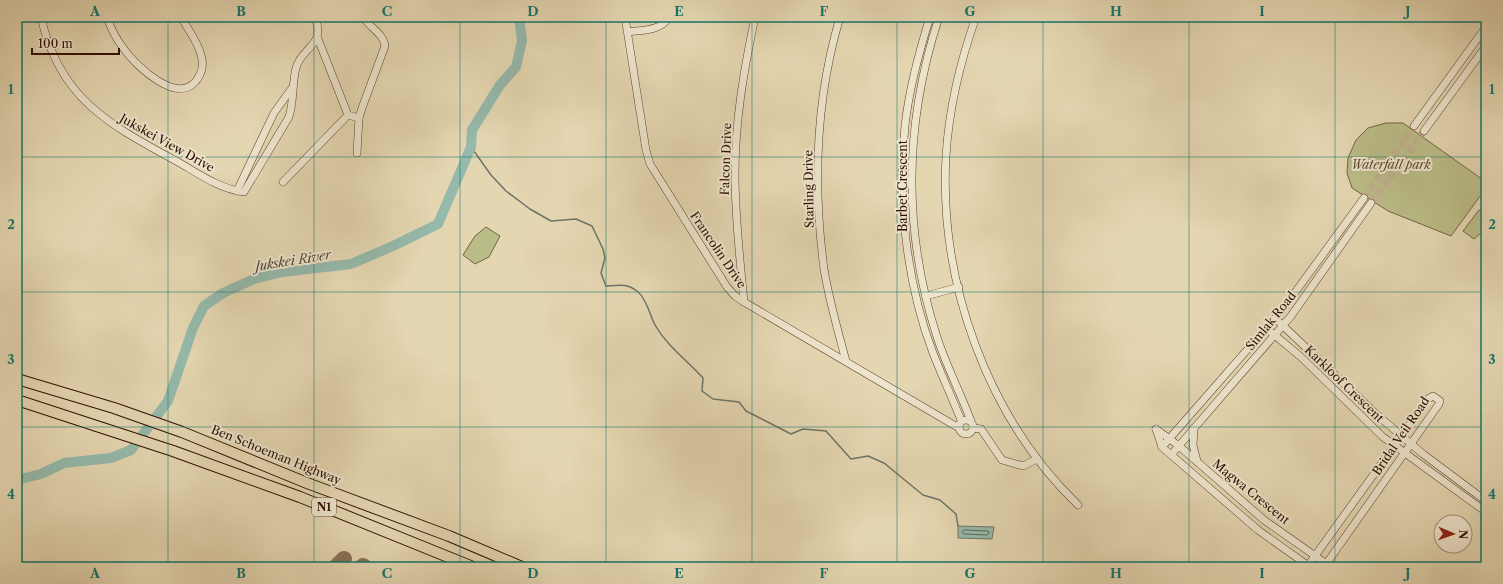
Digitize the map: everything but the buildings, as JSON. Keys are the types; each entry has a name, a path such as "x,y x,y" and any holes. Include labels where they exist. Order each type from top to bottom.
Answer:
{"highway":[{"name":"Ben Schoeman Highway","path":"17,379 114,408 182,432 307,483 449,536 522,567"},
{"name":"N1","path":"17,400 173,451 300,497 473,567"}],"street":[{"name":"Jukskei View Drive","path":"41,17 48,43 59,67 68,82 92,109 127,135 219,185 241,192"},
{"path":"107,17 118,40 134,63 167,85 180,89 194,84 200,73 203,62 198,46 182,17"},
{"path":"315,17 318,28 318,39 348,115"},
{"path":"357,153 359,118 365,97 385,46 383,38 373,30 363,17"},
{"name":"Francolin Drive","path":"625,17 646,150 650,164 727,288 744,302 959,428"},
{"path":"628,32 656,28 663,25 669,17"},
{"name":"Falcon Drive","path":"744,302 736,207 736,153 745,61 755,17"},
{"name":"Starling Drive","path":"840,17 824,92 819,145 818,185 824,270 846,361"},
{"name":"Barbet Crescent","path":"930,17 920,48 905,126 903,190 906,231 913,280 933,353 961,420"},
{"name":"Barbet Crescent","path":"939,17 929,50 918,97 914,129 912,191 914,237 926,296 943,355 972,424"},
{"path":"976,17 958,74 946,155 946,206 949,235 959,287 965,315 991,384 1009,417 1038,459 1078,505"},
{"path":"1414,126 1486,27"},
{"path":"241,192 278,134 292,108 292,88 298,62 318,39"},
{"path":"1424,131 1486,46"},
{"path":"920,48 929,50"},
{"path":"241,192 267,128 277,108 292,88"},
{"path":"348,115 359,118"},
{"path":"283,182 348,115"},
{"path":"905,126 914,129"},
{"path":"267,128 278,134"},
{"path":"903,190 912,191"},
{"name":"Simlak Road","path":"1162,447 1266,328 1364,198"},
{"name":"Simlak Road","path":"1171,455 1291,316 1371,203"},
{"path":"913,280 922,278"},
{"path":"926,296 959,287"},
{"name":"Karkloof Crescent","path":"1274,318 1401,436 1486,501"},
{"name":"Karkloof Crescent","path":"1266,328 1301,357 1383,437 1486,512"},
{"name":"Bridal Veil Road","path":"1308,566 1394,445 1431,396 1440,401 1327,566"},
{"path":"972,424 971,432 967,434 962,433 959,428 961,420 966,419 981,429 1002,460 1023,466 1038,459"},
{"path":"1194,428 1193,445 1198,463"},
{"name":"Magwa Crescent","path":"1308,566 1258,530 1162,447 1156,429 1179,446 1264,520 1316,555 1327,566"}],"green space":[{"name":"Waterfall park","path":"1386,123 1403,123 1486,182 1486,188 1451,236 1388,211 1352,188 1347,173 1348,158 1356,140 1368,128"},
{"path":"1479,210 1486,213 1486,229 1474,239 1463,231"},
{"path":"486,227 500,236 489,257 475,264 463,255 475,236"}],"water":[{"path":"958,526 994,527 992,539 958,538"}],"waterway":[{"name":"Jukskei River","path":"17,480 41,474 64,463 111,458 131,450 168,401 193,328 204,306 223,293 254,279 282,272 351,264 438,224 471,147 472,130 500,85 516,67 522,41 519,17"},
{"path":"471,147 491,175 506,191 530,209 551,221 576,219 592,226 603,249 605,258 601,273 606,286 619,285 631,287 641,295 655,325 665,340 703,378 702,391 713,399 739,402 746,411 791,434 803,429 826,431 851,459 868,456 884,463 923,495 940,500 956,514 958,526"}],"taxiway":[{"path":"336,567 344,559"}],"tunnel":[{"path":"1364,198 1414,126"},
{"path":"1371,203 1424,131"}]}
